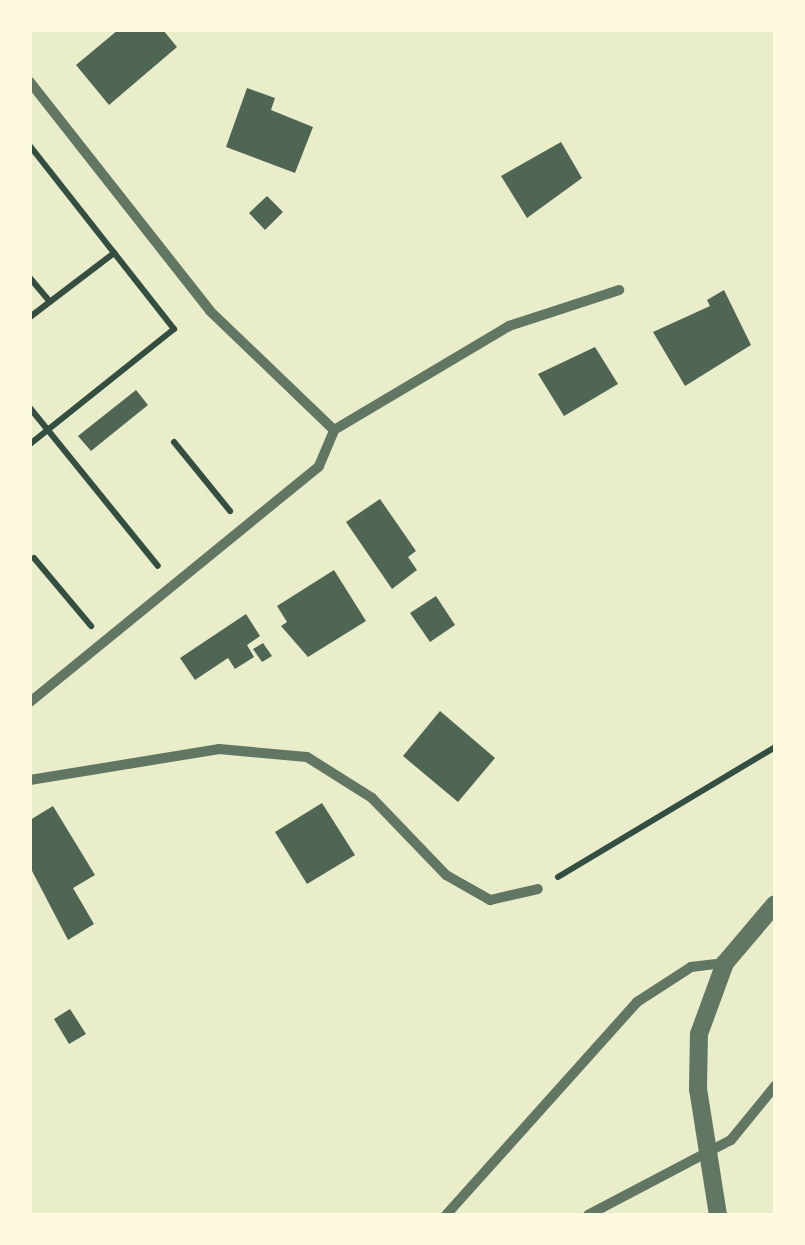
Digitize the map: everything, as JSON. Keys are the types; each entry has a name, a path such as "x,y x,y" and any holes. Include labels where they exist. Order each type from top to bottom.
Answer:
{"street":[{"path":"30,82 210,311 334,430"},
{"path":"30,702 319,466 334,430 508,326 619,290"},
{"path":"30,780 219,749 307,757 372,798 446,875 490,900 538,889"},
{"path":"718,1215 698,1089 700,1034 725,963 752,923 775,904"},
{"path":"446,1215 637,1002 690,967 725,963"},
{"path":"588,1215 731,1140 775,1086"}],"path":[{"path":"30,148 174,329 30,444"},
{"path":"30,317 114,253"},
{"path":"30,278 50,302"},
{"path":"30,408 174,585"},
{"path":"174,442 244,528"},
{"path":"34,558 104,642"},
{"path":"538,889 775,747"}],"building":[{"path":"118,30 163,30 177,47 109,105 76,65"},
{"path":"247,88 275,98 271,110 313,127 295,173 226,147"},
{"path":"561,142 582,178 527,218 501,176"},
{"path":"267,196 283,212 265,230 249,213"},
{"path":"724,290 751,345 685,386 653,332 710,306 707,300"},
{"path":"595,347 618,384 564,416 538,374"},
{"path":"136,390 148,405 91,451 78,436"},
{"path":"380,499 416,551 408,557 417,570 392,589 346,522"},
{"path":"334,570 366,621 308,657 281,626 287,622 277,606"},
{"path":"436,596 455,625 430,642 410,613"},
{"path":"246,614 260,636 247,645 254,657 235,669 228,658 195,680 180,658"},
{"path":"263,643 272,656 262,662 253,649"},
{"path":"440,711 495,758 458,802 403,756"},
{"path":"322,803 355,855 307,884 275,832"},
{"path":"53,806 95,875 73,888 94,924 68,940 30,867 30,820"},
{"path":"70,1009 86,1034 69,1044 54,1019"}]}
